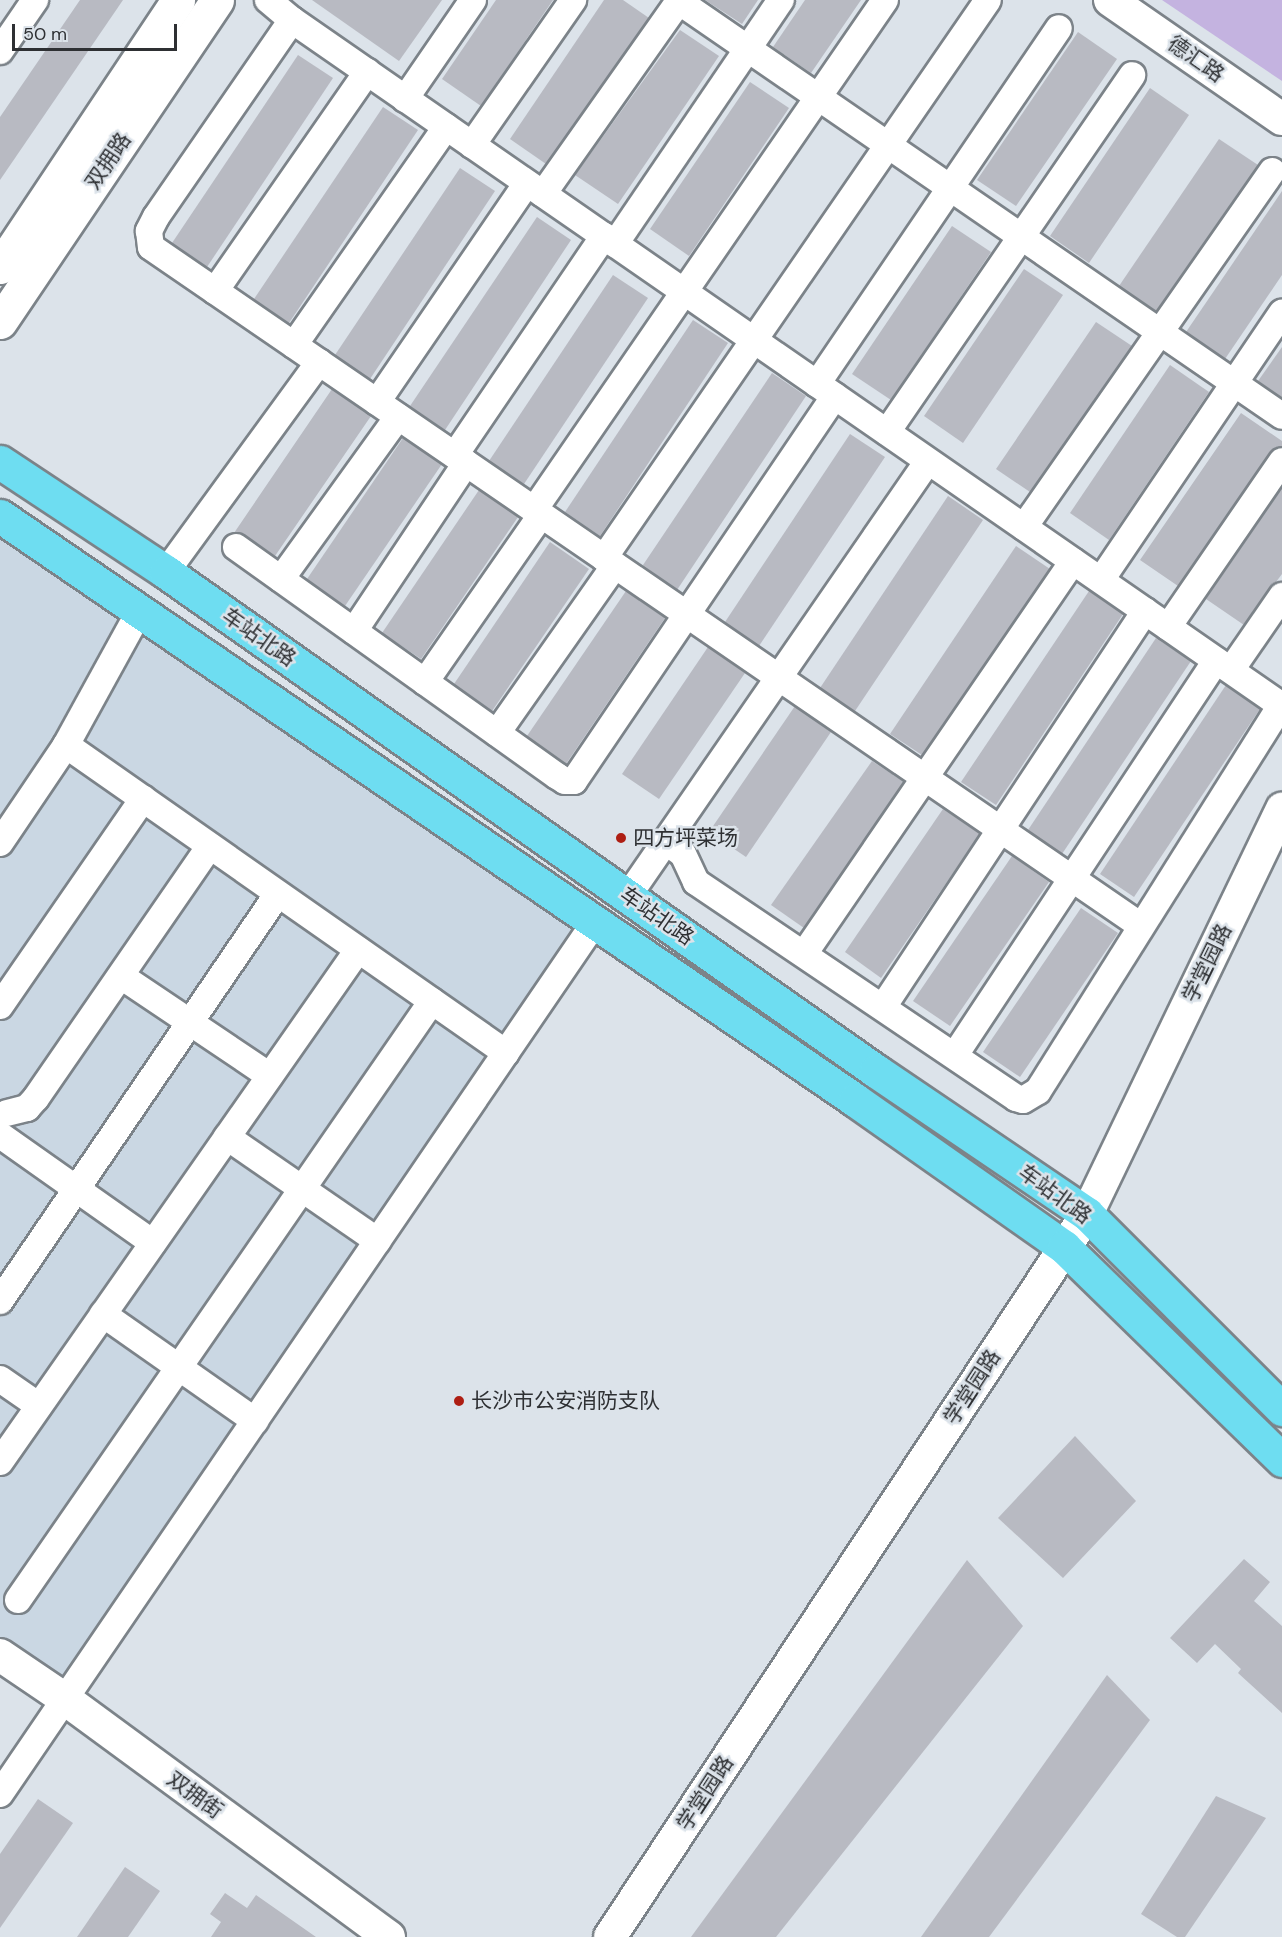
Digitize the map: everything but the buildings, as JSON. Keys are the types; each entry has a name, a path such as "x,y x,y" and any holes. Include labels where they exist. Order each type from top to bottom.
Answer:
{"main road":[{"name":"双拥路","path":"0,267 178,0"},
{"name":"双拥路","path":"0,322 217,0"},
{"name":"车站北路","path":"0,462 166,572 866,1064 1087,1214 1282,1408"},
{"name":"车站北路","path":"0,516 595,922 1064,1247 1282,1460"}],"street":[{"path":"0,51 35,0"},
{"path":"268,0 292,20 405,99 1282,706 1038,1091 1023,1100 1016,1098 696,882 683,854 665,841"},
{"path":"405,99 473,0"},
{"path":"472,145 573,0"},
{"path":"377,402 535,188 679,0 1282,416"},
{"path":"354,631 460,459 609,240 781,0"},
{"path":"425,682 683,291 885,0"},
{"path":"497,733 754,340 988,0"},
{"name":"德汇路","path":"1110,0 1282,118"},
{"path":"292,20 149,231 152,247 1134,921"},
{"path":"236,547 557,776 566,781 574,781 688,616 950,188 1059,28"},
{"path":"215,291 367,72"},
{"path":"887,432 1132,75"},
{"path":"294,345 446,127"},
{"path":"1024,527 1272,171"},
{"path":"1101,580 1282,314"},
{"path":"166,572 319,362"},
{"path":"281,579 398,417"},
{"path":"1168,627 1282,460"},
{"path":"628,896 928,461"},
{"path":"804,954 1073,561"},
{"path":"955,1055 1071,878 1223,665 1282,596"},
{"path":"883,1007 1144,611"},
{"path":"0,843 66,745 139,612"},
{"path":"66,745 506,1053"},
{"path":"0,1005 143,799"},
{"name":"学堂园路","path":"610,1937 1087,1214 1282,808"},
{"path":"153,1243 78,1190 2,1119 27,1108 36,1098 210,846"},
{"path":"0,1301 78,1190 278,894"},
{"path":"0,1794 595,922"},
{"path":"0,1462 357,950"},
{"path":"121,976 270,1076"},
{"path":"18,1600 432,1001"},
{"path":"227,1137 378,1241"},
{"path":"103,1314 255,1421"},
{"path":"0,1378 39,1406"},
{"name":"双拥街","path":"0,1655 389,1937"}],"shaded area":[{"path":"1162,0 1282,0 1282,81"},
{"path":"0,515 595,922 65,1699 0,1655"}],"place":[{"name":"四方坪菜场","path":"621,838"},
{"name":"长沙市公安消防支队","path":"459,1401"}]}
